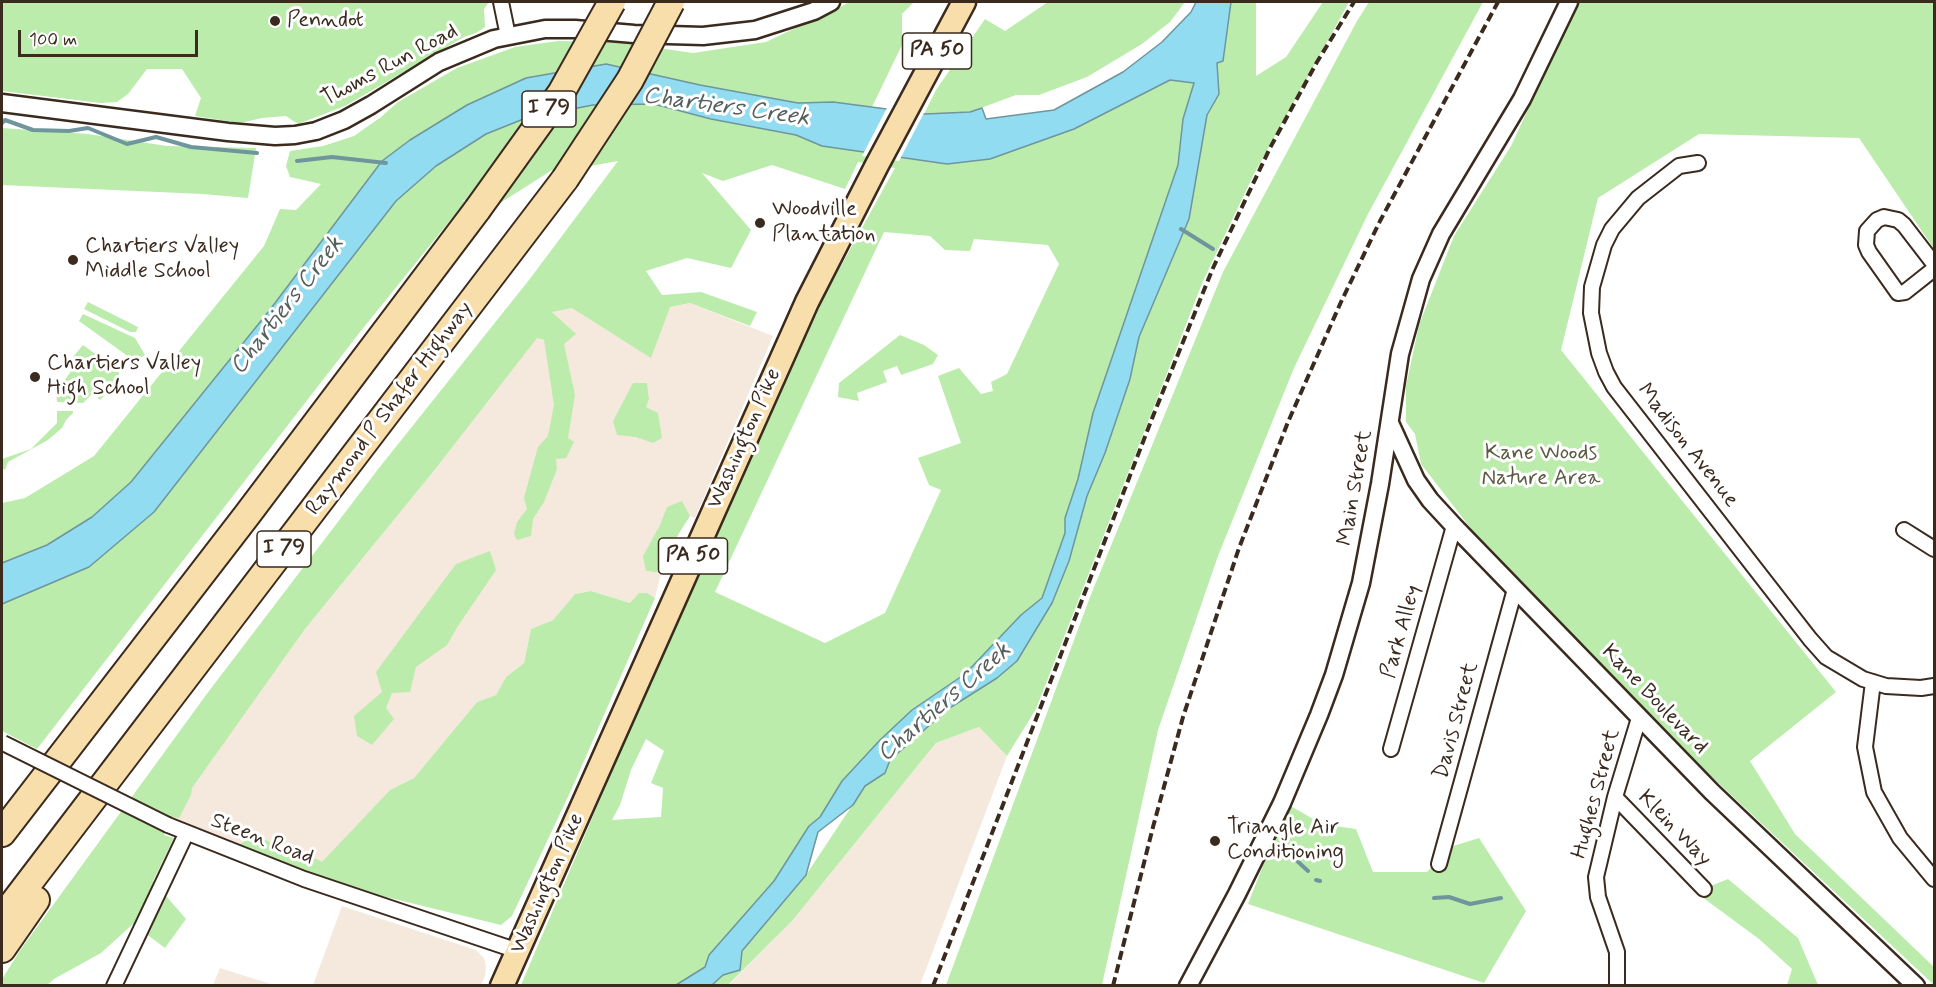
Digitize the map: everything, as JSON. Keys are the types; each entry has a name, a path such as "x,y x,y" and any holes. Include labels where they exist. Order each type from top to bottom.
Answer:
{"highway":[{"name":"I 79","path":"2,833 247,515 477,210 561,93 612,2"},
{"name":"Raymond P Shafer Highway","path":"2,918 566,179 630,80 671,2"},
{"path":"2,949 96,815 192,690 297,533"}],"main road":[{"name":"Washington Pike","path":"502,986 807,302 910,101 964,2"}],"street":[{"path":"501,2 508,36"},
{"name":"Thoms Run Road","path":"2,103 228,132 275,136 295,135 316,131 344,120 439,62 477,45 508,36 555,29 703,36 756,30 814,11 831,2"},
{"name":"Main Street","path":"1188,986 1282,803 1330,685 1361,583 1400,354 1409,317 1425,270 1441,234 1522,99 1569,2"},
{"name":"Madison Avenue","path":"1698,163 1679,166 1638,198 1612,229 1597,267 1592,287 1591,313 1599,353 1614,387 1809,639 1826,657 1844,669 1873,682 1901,687 1935,686"},
{"path":"1935,264 1898,220 1884,217 1877,220 1867,231 1866,245 1869,252 1898,293 1905,292 1935,269"},
{"name":"Kane Boulevard","path":"1390,422 1416,480 1430,500 1454,526 1712,792 1917,986"},
{"name":"Park Alley","path":"1391,749 1454,526"},
{"path":"1904,530 1935,549"},
{"name":"Davis Street","path":"1439,864 1515,589"},
{"path":"1873,682 1865,747 1874,792 1900,838 1935,879"},
{"name":"Hughes Street","path":"1617,986 1617,952 1598,897 1596,877 1615,797 1640,718"},
{"name":"Steen Road","path":"2,742 186,834 304,879 518,951"},
{"name":"Klein Way","path":"1615,797 1704,889"},
{"path":"114,986 186,834"}],"shaded area":[{"path":"589,235 670,307 690,303 773,336 695,518 667,507 646,571 661,573 655,598 647,593 630,603 591,591 575,594 553,620 531,629 524,663 506,677 496,695 477,702 414,778 390,790 322,863 296,848 282,848 256,835 244,852 172,817 191,795 191,788 305,629 433,472 536,337 548,342 575,334 552,312"},
{"path":"979,727 1007,756 920,985 728,986 792,921 936,743"},
{"path":"342,906 476,950 484,958 486,966 481,985 313,985"},
{"path":"220,968 274,985 213,985"}],"green space":[{"path":"2,2 489,2 484,9 485,27 476,33 464,37 345,106 298,124 286,116 240,123 195,116 201,98 182,69 147,69 128,94 117,102 101,103 2,91"},
{"path":"850,2 914,2 902,14 902,45 872,107 833,102 798,103 700,85 606,64 526,78 467,105 410,140 382,161 269,311 131,482 92,517 47,545 2,563 2,503 25,498 94,456 264,246 280,209 296,210 321,184 290,177 286,166 290,151 323,146 354,136 398,102 457,68 515,47 558,41 618,42 693,53 766,42"},
{"path":"1048,2 1185,2 1170,22 1142,44 1087,77 1039,95 1016,95 970,112 924,114 936,90 985,19 1005,31"},
{"path":"1231,2 1256,2 1256,76 1286,57 1323,2 1349,2 1254,174 1203,281 1036,709 1007,756 979,727 936,743 792,921 728,985 712,986 723,975 740,970 742,951 806,875 865,786 885,773 890,760 948,709 997,678 1052,603 1069,561 1087,496 1105,453 1130,379 1139,337 1189,219 1207,115 1219,94 1217,63 1223,61"},
{"path":"1369,2 1483,2 1368,214 1294,368 1218,556 1158,730 1102,985 946,985 1090,597 1223,272"},
{"name":"Kane Woods Nature Area","path":"1578,2 1934,2 1934,249 1859,138 1699,134 1598,198 1561,350 1836,692 1750,761 1795,834 1934,967 1934,985 1713,778 1493,557 1421,464 1415,434 1406,422 1406,386 1419,325 1454,236 1511,146"},
{"path":"1170,80 1195,83 1183,119 1178,165 1093,413 1078,479 1065,518 1065,533 1042,598 1021,615 965,674 912,710 820,817 809,826 774,881 710,955 705,967 676,985 521,985 651,680 826,293 895,168 858,162 845,189 772,165 723,181 702,173 751,230 731,268 687,258 646,271 662,295 701,292 757,312 750,326 690,303 670,307 651,358 572,308 552,312 576,334 564,344 575,395 568,438 574,442 566,458 556,459 557,469 544,502 533,519 531,536 517,540 514,534 517,522 527,509 524,498 538,447 548,436 554,405 544,340 537,338 433,472 305,629 192,788 191,795 179,818 172,817 164,835 174,838 153,881 186,919 165,948 133,924 101,953 47,985 2,986 2,979 21,949 206,695 379,468 529,280 618,161 590,166 557,167 497,205 462,200 465,202 360,332 37,749 2,731 2,604 89,567 154,512 396,201 436,166 486,134 526,118 593,105 654,104 711,119 796,135 822,146 947,164 990,159 1074,129","holes":["884,232 930,236 945,250 970,251 974,239 1048,245 1059,264 1007,374 991,382 993,391 981,394 959,368 938,376 961,443 918,458 929,485 941,490 885,613 825,643 715,592","646,739 664,751 651,783 663,788 661,817 612,820 620,805 631,770"]},
{"path":"2,128 88,134 167,146 256,148 248,198 2,185"},
{"path":"88,302 138,327 136,332 130,332 84,309"},
{"path":"83,314 135,338 145,355 137,360 129,357 79,321"},
{"path":"900,335 924,345 938,355 933,364 901,375 897,366 883,371 887,382 857,393 859,401 838,397 839,383"},
{"path":"83,345 116,369 120,381 100,400 95,395 91,395 83,403 57,402 56,393 78,361 73,357"},
{"path":"633,383 647,383 649,399 646,407 658,413 662,438 653,443 636,437 617,435 613,421"},
{"path":"57,411 73,411 73,413 62,428 48,440 8,462 5,470 2,468 2,459 31,449 57,423"},
{"path":"682,501 690,516 673,543 673,555 661,573 646,571 643,556 667,507"},
{"path":"490,551 496,570 447,645 416,667 410,692 392,693 386,708 394,719 372,745 357,736 354,716 382,692 376,672 456,564"},
{"path":"591,591 630,603 639,593 647,593 655,598 573,786 512,916 501,925 374,894 244,852 240,844 256,835 282,848 296,848 322,862 390,790 414,778 477,702 496,695 506,677 524,663 531,629 553,620 575,594"},
{"path":"1287,804 1322,824 1356,829 1373,872 1427,872 1450,847 1479,838 1526,911 1484,983 1248,904"},
{"path":"1728,879 1798,938 1818,985 1787,985 1792,969 1759,939 1702,897 1713,885"}],"water":[{"name":"Chartiers Creek","path":"1196,2 1231,2 1223,61 1217,63 1219,94 1207,115 1189,219 1139,337 1130,379 1105,453 1087,496 1069,561 1052,603 1017,661 997,678 948,709 890,760 885,773 865,786 853,805 818,832 806,875 742,951 740,970 723,975 712,985 676,985 705,967 709,955 774,881 809,826 820,817 842,781 880,740 912,710 965,674 1021,615 1042,598 1065,533 1065,518 1078,479 1093,413 1178,165 1183,119 1194,83 1170,80 1074,129 990,159 947,164 822,146 796,135 711,119 654,104 593,105 526,118 486,134 436,166 396,201 154,512 89,567 2,604 2,563 47,545 92,517 131,482 269,311 382,161 410,140 467,105 526,78 606,64 700,85 798,103 833,102 925,114 970,112 982,108 986,119 1054,110 1123,72 1162,42 1191,12"}],"pier":[{"path":"888,106 925,111 899,161 862,156"}],"waterway":[{"path":"2,123 5,120 33,130 69,131 88,128 127,144 156,137 191,147 257,153"},
{"path":"297,161 332,157 386,163"},
{"path":"1181,229 1213,249"},
{"path":"1281,846 1308,871"},
{"path":"1316,880 1320,881"},
{"path":"1434,898 1449,897 1470,904 1501,898"}],"railway":[{"path":"933,986 1153,416 1213,268 1270,148 1317,62 1354,2"},
{"path":"1113,986 1183,717 1239,548 1288,422 1380,221 1498,2"}],"place":[{"name":"Penndot","path":"275,21"},
{"name":"Woodville Plantation","path":"760,223"},
{"name":"Chartiers Valley Middle School","path":"73,260"},
{"name":"Chartiers Valley High School","path":"35,377"},
{"name":"Triangle Air Conditioning","path":"1215,841"}]}
